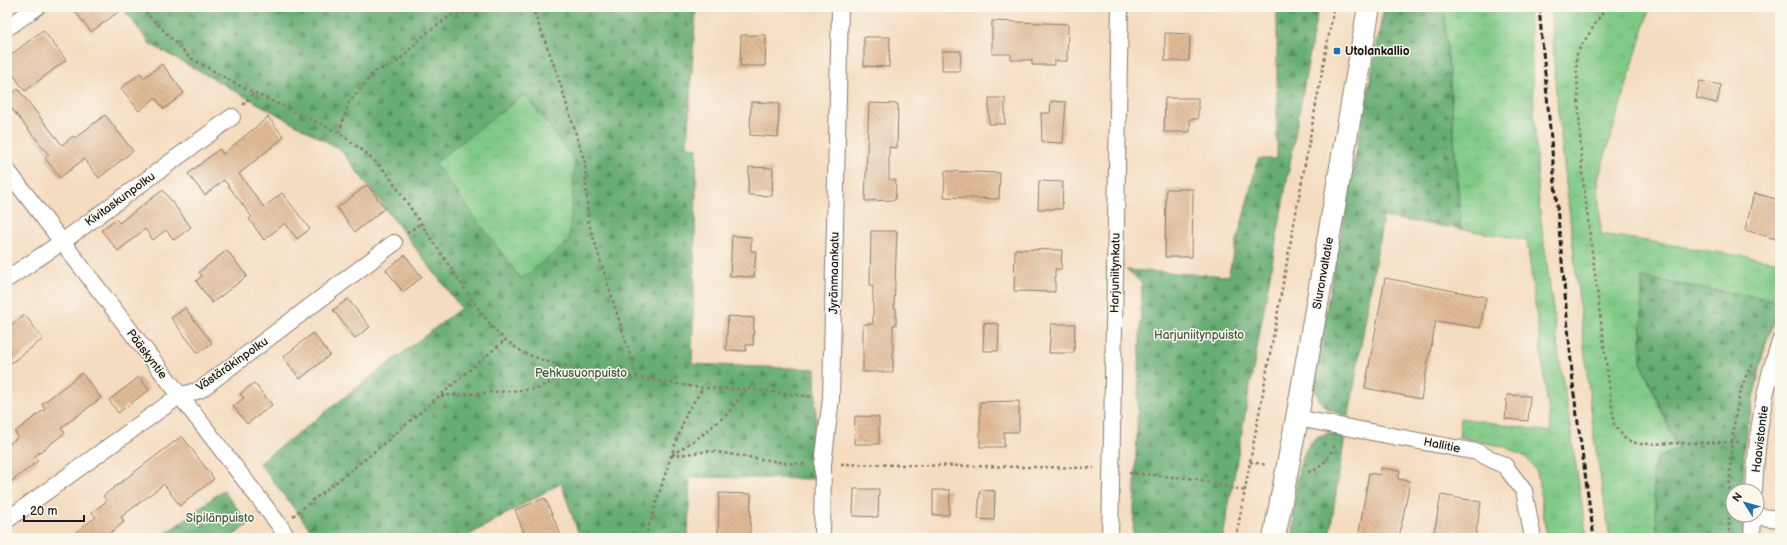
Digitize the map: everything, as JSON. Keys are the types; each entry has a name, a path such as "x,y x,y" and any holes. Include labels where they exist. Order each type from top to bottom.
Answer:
{"main road":[{"name":"Siuronvaltatie","path":"1274,538 1297,418 1369,7"}],"street":[{"path":"7,28 37,7"},
{"name":"Jyränmaankatu","path":"822,538 823,464 831,398 840,7"},
{"name":"Harjuniitynkatu","path":"1110,538 1120,7"},
{"name":"Kivitaskunpolku","path":"7,279 62,242 232,117"},
{"name":"Pääskyntie","path":"7,170 284,532"},
{"name":"Västäräkinpolku","path":"7,520 179,396 200,390 394,243"},
{"name":"Haavistontie","path":"1755,483 1758,442 1764,402 1780,342"},
{"name":"Hallitie","path":"1297,418 1477,452 1505,466 1524,490 1533,538"},
{"path":"1765,516 1780,518"},
{"path":"1752,538 1753,523"}],"path":[{"path":"141,7 189,57 242,87 339,133 387,173 491,326 505,340 530,355 548,362 578,369 703,388 748,389 831,398"},
{"path":"339,133 348,104 374,72 395,64 425,34 452,15 484,10 486,7"},
{"path":"532,7 556,70 585,163 588,221 637,377"},
{"path":"1236,538 1334,7"},
{"path":"1606,7 1578,51 1576,57 1582,172 1614,424 1626,440 1639,444 1758,442"},
{"path":"284,532 505,340"},
{"path":"441,396 537,389 578,369"},
{"path":"645,538 671,456 687,412 703,388"},
{"path":"671,456 702,435 727,414 748,389"},
{"path":"671,456 710,451 786,463 1093,468 1112,472 1197,479 1244,491"}],"green space":[{"name":"Pehkusuonpuisto","path":"122,7 696,7 687,147 697,148 692,364 815,369 817,479 690,477 688,538 580,538 561,483 464,538 317,538 259,463 461,308 340,149 150,44"},
{"name":"Harjuniitynpuisto","path":"1277,7 1318,7 1223,538 1133,538 1142,283 1126,270 1228,276 1258,159 1277,159"},
{"path":"1384,7 1444,7 1461,229 1383,217 1349,416 1328,409 1323,405 1317,395 1313,379"},
{"path":"1444,7 1529,7 1539,205 1560,362 1587,538 1547,538 1537,472 1526,457 1505,447 1459,437 1461,418 1551,432 1527,240 1461,229"},
{"path":"1551,7 1650,7 1598,179 1601,234 1780,262 1780,301 1642,278 1641,362 1674,441 1680,449 1657,458 1652,474 1658,538 1610,538 1594,437 1556,92"},
{"path":"525,94 575,161 569,241 521,279 435,163"},
{"path":"1642,278 1780,301 1780,307 1765,345 1753,400 1744,446 1743,483 1725,483 1725,523 1743,523 1743,538 1658,538 1652,474 1657,458 1679,449 1641,362"},
{"path":"1328,433 1345,436 1329,538 1293,538 1296,484 1303,456 1309,445 1317,437"},
{"name":"Sipilänpuisto","path":"223,490 249,524 230,538 160,538"}],"building":[{"path":"72,7 125,7 91,32"},
{"path":"992,21 1068,24 1067,61 1054,61 1054,65 1032,65 1032,60 1011,60 1011,54 992,54"},
{"path":"43,30 66,60 25,91 7,66 7,58"},
{"path":"1165,33 1190,34 1189,61 1165,61"},
{"path":"741,35 766,35 765,66 740,66"},
{"path":"864,37 890,37 889,67 864,66"},
{"path":"942,51 961,51 960,71 942,71"},
{"path":"162,64 184,93 164,109 155,98 139,111 121,88 141,73 144,78"},
{"path":"1700,81 1721,85 1717,103 1696,98"},
{"path":"18,89 62,145 73,136 75,138 105,115 133,151 99,178 84,159 60,178 45,158 49,155 7,103 7,97"},
{"path":"989,98 1005,98 1005,124 989,124"},
{"path":"1165,98 1198,98 1198,119 1190,119 1190,132 1164,132"},
{"path":"1051,101 1066,102 1063,143 1042,142 1041,113 1050,113"},
{"path":"751,102 779,103 778,137 750,135"},
{"path":"869,103 898,104 897,148 889,147 889,180 896,180 895,200 865,201"},
{"path":"268,117 284,137 239,174 264,207 282,193 310,229 297,239 285,223 264,240 249,219 252,217 224,180 205,195 188,174 219,149 223,154"},
{"path":"749,167 773,168 772,196 748,195"},
{"path":"945,171 1000,173 999,199 944,197"},
{"path":"1039,181 1063,182 1062,209 1038,209"},
{"path":"367,185 385,208 355,232 337,208"},
{"path":"1166,189 1193,189 1192,257 1165,257"},
{"path":"163,190 191,227 174,240 166,230 153,240 145,229 118,251 101,230 116,219 119,223"},
{"path":"1754,193 1780,200 1780,223 1776,239 1745,230"},
{"path":"871,231 897,231 894,308 896,308 896,325 893,325 893,372 863,372 863,324 873,324 873,286 870,286"},
{"path":"732,236 751,237 751,251 756,251 754,277 730,276"},
{"path":"1015,249 1062,250 1061,269 1055,269 1055,292 1014,291"},
{"path":"227,250 247,276 212,303 196,281 202,276 199,272"},
{"path":"405,255 422,277 403,292 386,270"},
{"path":"1385,278 1486,297 1480,328 1436,321 1421,399 1365,388"},
{"path":"348,299 370,327 355,338 333,310"},
{"path":"185,308 212,343 198,353 171,318"},
{"path":"25,315 43,339 7,366 7,328"},
{"path":"728,316 754,318 753,345 746,345 746,351 726,350"},
{"path":"984,323 999,324 998,351 983,351"},
{"path":"1051,324 1075,324 1074,353 1049,353"},
{"path":"313,333 330,355 300,379 283,357"},
{"path":"82,373 101,398 61,428 65,433 35,456 38,461 7,485 7,446 18,437 15,432 45,409 42,404"},
{"path":"139,377 149,390 118,413 109,400"},
{"path":"254,383 272,405 247,424 233,406 244,398 240,394"},
{"path":"1507,395 1530,396 1528,421 1505,419"},
{"path":"1019,401 1019,432 1004,432 1004,447 980,447 980,402"},
{"path":"855,416 879,417 879,444 854,444"},
{"path":"182,436 214,479 180,506 164,484 121,517 124,522 104,538 68,538 96,517 92,512 107,501 103,496"},
{"path":"1381,468 1400,471 1398,479 1410,481 1399,538 1358,538 1369,473 1380,475"},
{"path":"854,489 879,489 878,517 853,516"},
{"path":"933,490 950,490 949,515 933,515"},
{"path":"980,490 995,491 994,520 978,519"},
{"path":"719,493 751,494 750,536 718,536"},
{"path":"1441,495 1481,502 1475,538 1433,538"},
{"path":"545,498 562,538 526,538 515,510"}],"railway":[{"path":"1539,7 1574,394 1594,538"}],"place":[{"name":"Utolankallio","path":"1337,51"}]}
